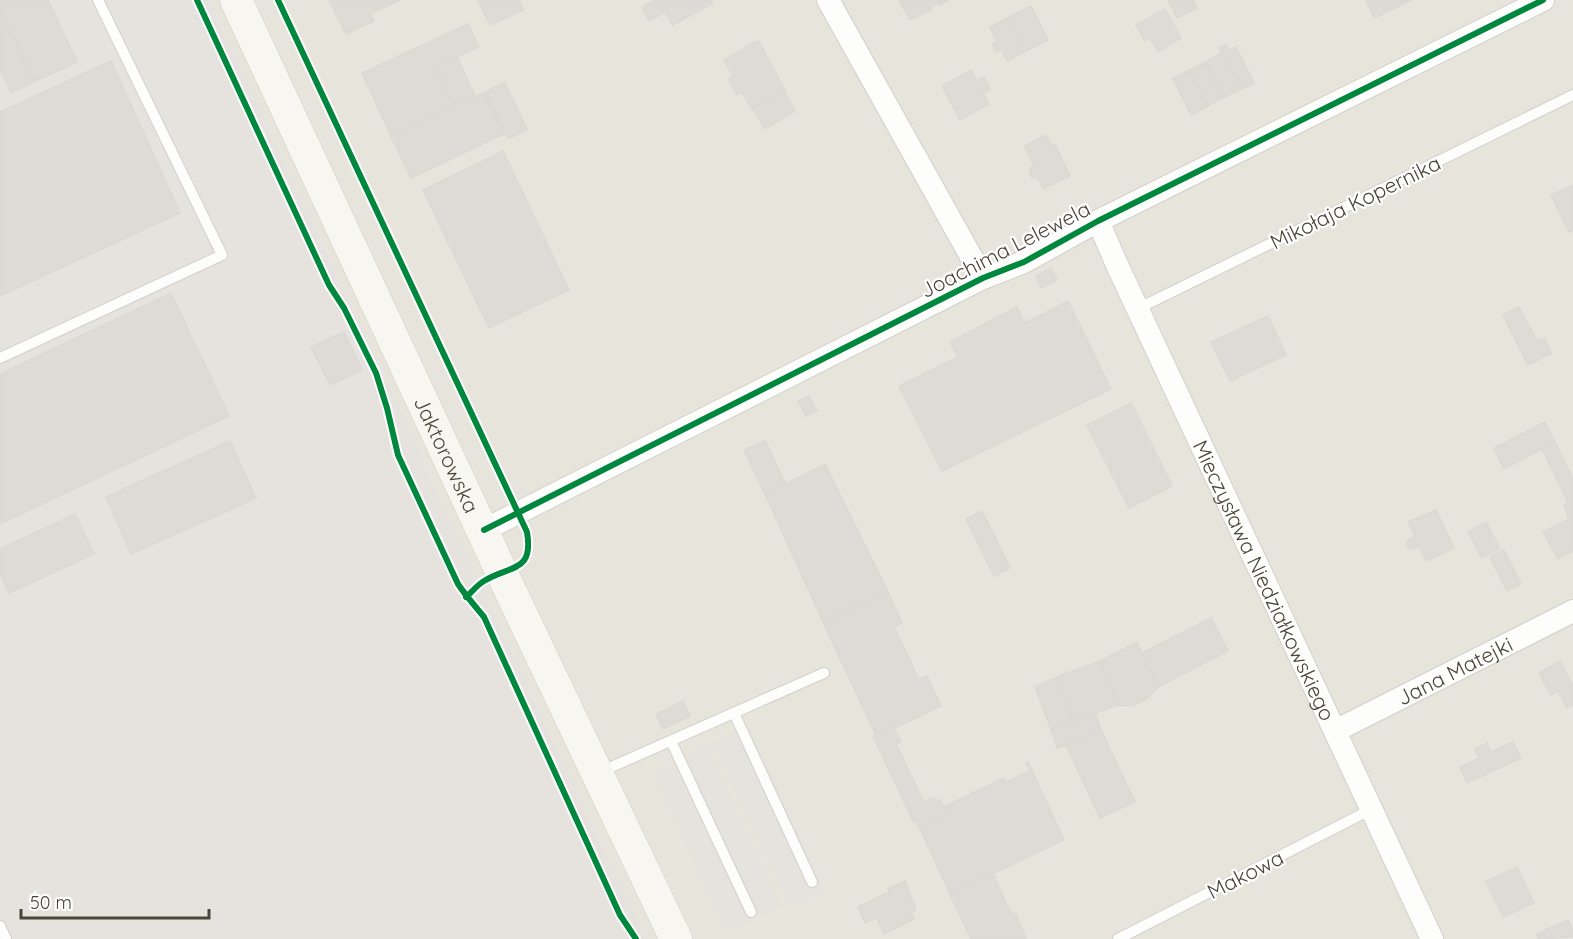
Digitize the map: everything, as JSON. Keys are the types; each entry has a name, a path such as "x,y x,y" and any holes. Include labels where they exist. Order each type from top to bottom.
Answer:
{"main road":[{"name":"Jaktorowska","path":"236,0 676,939"}],"street":[{"path":"828,0 983,278"},
{"name":"Joachima Lelewela","path":"484,530 983,278 1024,262 1098,221 1543,0"},
{"name":"Mieczysława Niedziałkowskiego","path":"1098,221 1432,939"},
{"name":"Jana Matejki","path":"1335,731 1573,611"}],"lane":[{"path":"0,358 222,255 98,0"},
{"name":"Mikołaja Kopernika","path":"1137,309 1573,95"},
{"path":"597,774 824,673"},
{"path":"734,713 812,882"},
{"path":"671,741 751,912"},
{"name":"Makowa","path":"1118,939 1372,808"},
{"path":"0,926 6,939"}],"shaded area":[{"path":"0,0 210,0 647,939 0,939"},
{"path":"210,0 1573,0 1573,939 647,939"},
{"path":"749,726 825,891 790,908 713,743"},
{"path":"707,745 781,907 726,931 655,776"}],"building":[{"path":"0,0 48,0 77,62 34,82 0,9"},
{"path":"329,0 400,0 370,14 374,21 346,34"},
{"path":"478,0 519,0 524,10 490,25"},
{"path":"655,0 711,0 713,3 673,25 665,12 649,21 642,7"},
{"path":"899,0 949,0 931,6 932,9 910,20"},
{"path":"1168,0 1193,0 1197,8 1177,18"},
{"path":"1366,0 1412,0 1374,18"},
{"path":"1031,6 1048,40 1024,52 1007,18"},
{"path":"0,9 34,82 11,93 0,69"},
{"path":"1165,9 1181,38 1158,52 1150,38 1145,41 1136,25"},
{"path":"1007,18 1024,52 1007,61 1001,49 996,52 992,44 997,42 990,27"},
{"path":"468,24 479,47 435,67 454,106 391,136 362,73"},
{"path":"758,40 785,90 752,109 742,92 737,95 728,79 733,76 724,60"},
{"path":"1226,44 1229,50 1236,47 1254,83 1242,89 1219,47"},
{"path":"1222,53 1242,89 1223,98 1205,62"},
{"path":"457,57 475,96 454,106 435,67"},
{"path":"111,61 180,213 0,296 0,112"},
{"path":"1205,62 1223,98 1208,106 1190,70"},
{"path":"971,70 977,81 984,77 990,89 983,93 989,104 960,120 942,86"},
{"path":"1190,70 1208,106 1191,115 1173,78"},
{"path":"505,82 527,130 510,138 504,134 485,92"},
{"path":"784,91 795,111 765,129 753,108"},
{"path":"485,92 504,134 411,178 391,136"},
{"path":"1046,135 1052,146 1055,145 1070,176 1043,189 1038,178 1032,178 1029,170 1034,164 1024,146"},
{"path":"503,151 569,290 489,328 423,190"},
{"path":"1573,185 1573,230 1569,232 1551,195"},
{"path":"1051,268 1057,280 1041,288 1036,276"},
{"path":"171,293 229,416 0,524 0,374"},
{"path":"1068,301 1111,389 942,471 899,386 958,357 950,342 1017,307 1025,323"},
{"path":"1519,307 1537,341 1544,338 1552,353 1528,365 1503,315"},
{"path":"1268,316 1286,355 1230,381 1211,342"},
{"path":"344,332 362,370 330,385 311,347"},
{"path":"809,396 817,411 806,416 798,401"},
{"path":"1131,403 1172,486 1129,508 1087,425"},
{"path":"1545,422 1555,442 1504,469 1494,448"},
{"path":"765,440 786,485 765,494 744,450"},
{"path":"230,441 256,498 131,554 106,497"},
{"path":"1555,442 1573,479 1573,517 1569,519 1564,505 1568,502 1542,449"},
{"path":"825,464 888,592 823,622 765,494"},
{"path":"1436,510 1454,548 1426,561 1420,547 1408,548 1406,544 1409,539 1415,537 1408,522"},
{"path":"982,511 1010,568 994,576 966,519"},
{"path":"75,514 94,554 9,593 0,574 0,549"},
{"path":"1573,517 1573,551 1558,559 1543,532"},
{"path":"1486,522 1500,549 1482,558 1468,532"},
{"path":"1504,550 1521,584 1507,591 1490,557"},
{"path":"888,592 902,623 894,627 919,679 927,676 941,706 876,735 823,622"},
{"path":"1211,618 1228,651 1158,687 1142,653"},
{"path":"1137,642 1158,687 1148,698 1133,706 1118,705 1100,661"},
{"path":"1100,661 1118,705 1073,721 1057,677"},
{"path":"1560,661 1573,686 1573,705 1567,708 1558,691 1551,695 1539,673"},
{"path":"1057,677 1073,721 1051,729 1035,687"},
{"path":"683,701 690,716 663,729 656,714"},
{"path":"1095,713 1102,732 1057,748 1051,729"},
{"path":"893,726 901,742 896,744 924,802 931,798 941,801 947,816 920,829 917,821 914,823 873,736"},
{"path":"1102,732 1135,802 1100,818 1066,745"},
{"path":"1513,742 1521,758 1467,783 1460,767 1479,758 1475,749 1487,743 1491,752"},
{"path":"1028,762 1064,840 950,894 920,829 947,816 943,807 1004,778 1006,782 1030,771 1026,763"},
{"path":"1517,867 1534,903 1503,917 1486,881"},
{"path":"993,873 1010,912 1016,914 1026,939 971,939 950,894"},
{"path":"905,881 916,910 911,912 914,919 884,934 877,918 865,923 858,907 889,892 888,889"},
{"path":"1568,920 1573,937 1539,939 1536,934"}],"cycle path":[{"path":"197,0 329,285 344,308 376,373 398,455 458,584 484,617 620,915 636,939"},
{"path":"278,0 527,532 527,555 523,561 518,566 479,584 466,597"},
{"path":"484,530 983,278 1024,262 1098,221 1543,0"}]}
